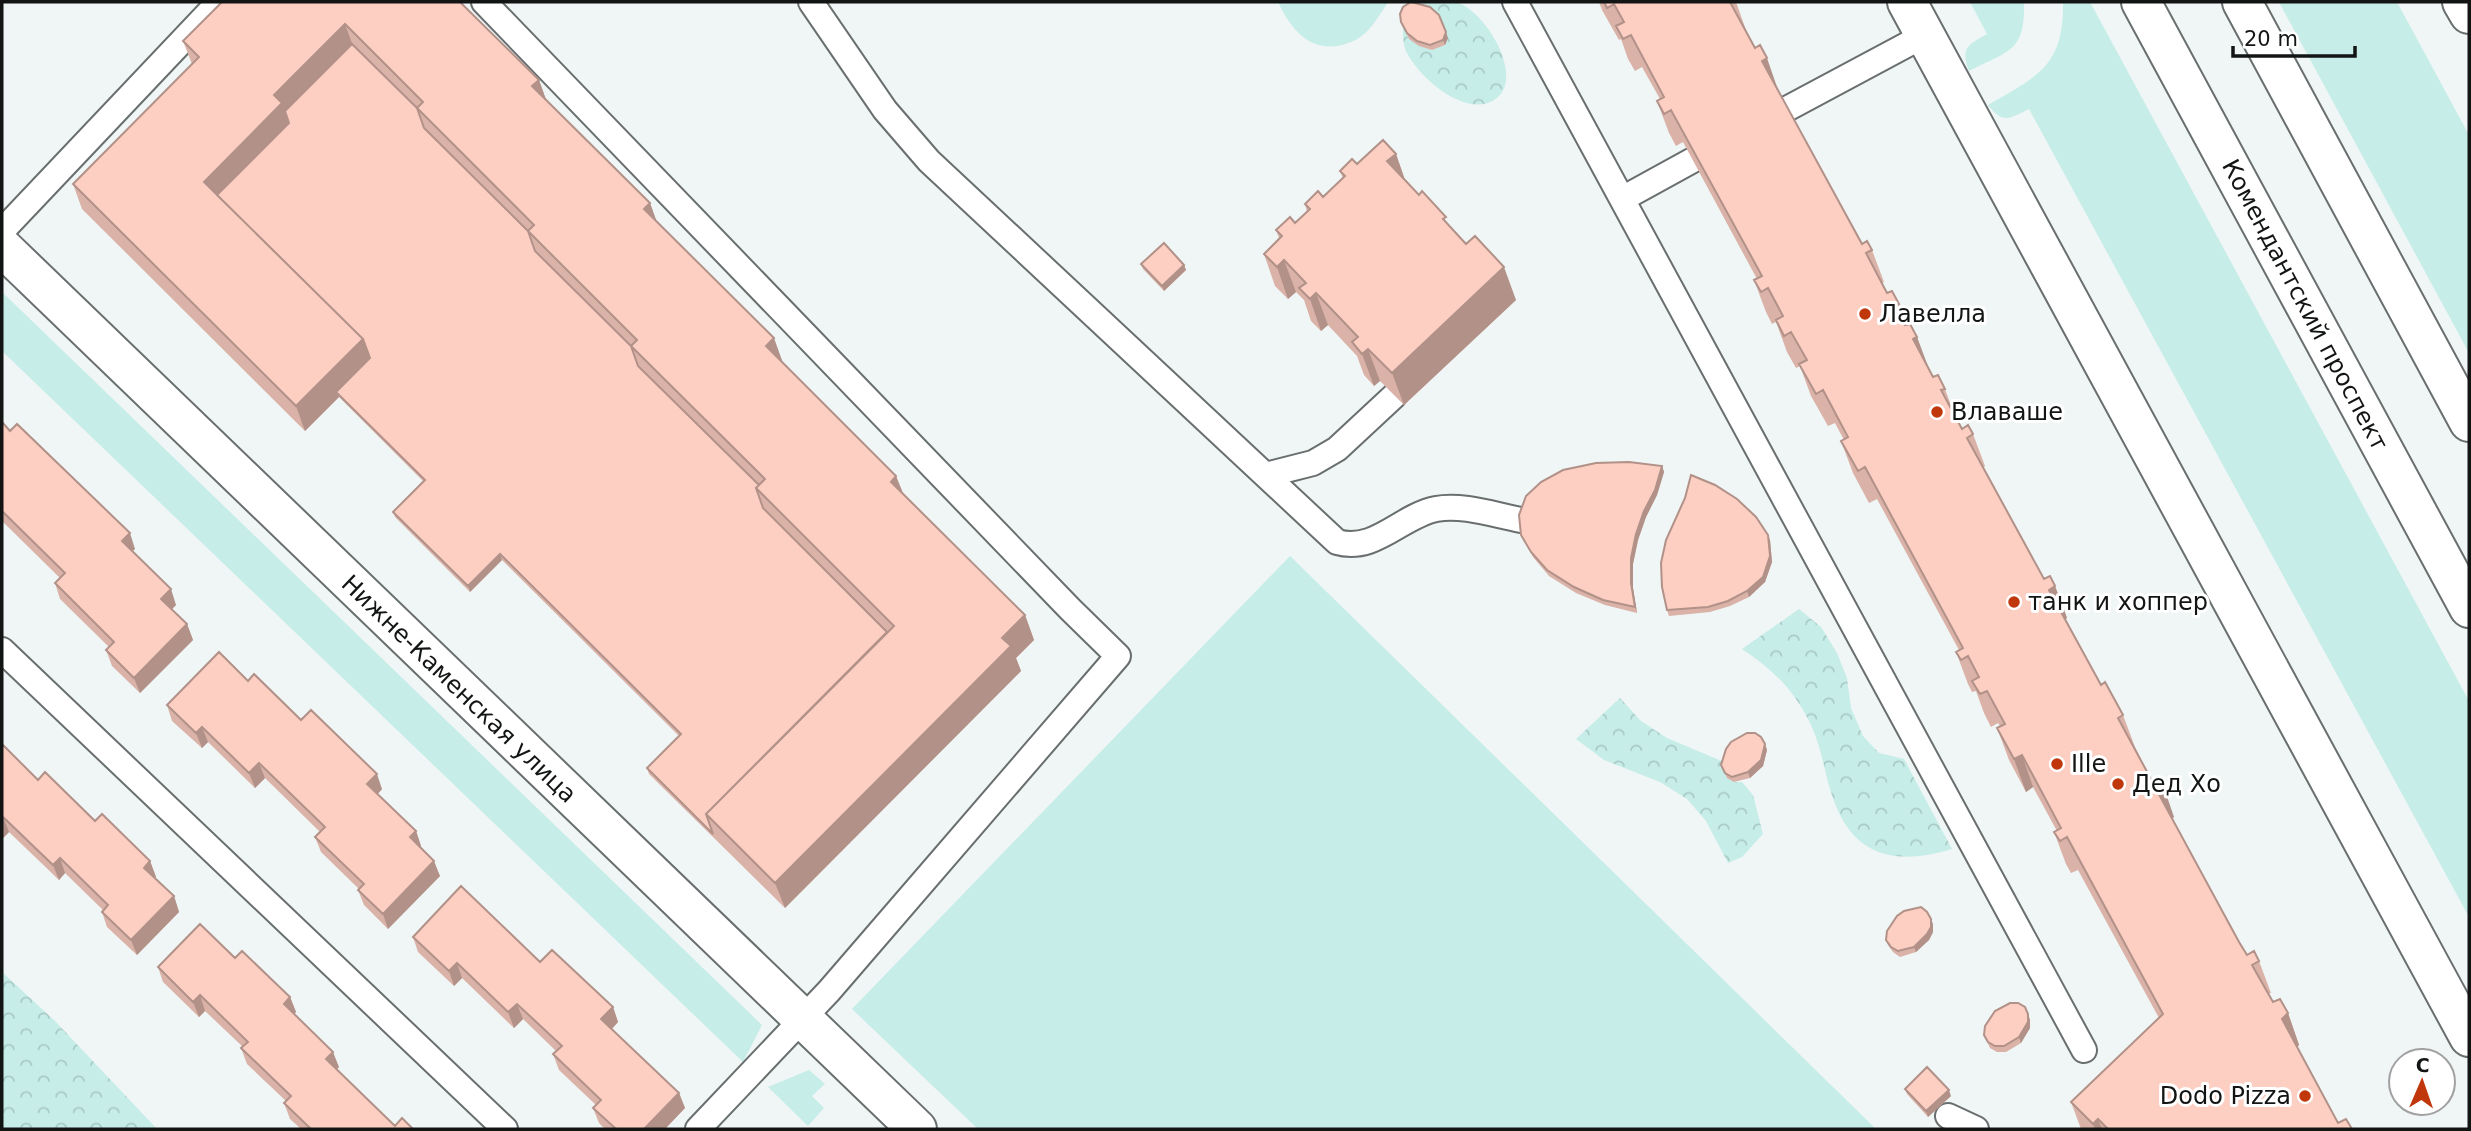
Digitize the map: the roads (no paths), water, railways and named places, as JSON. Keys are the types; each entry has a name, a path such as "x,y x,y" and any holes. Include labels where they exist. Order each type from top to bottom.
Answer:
{"street":[{"path":"1907,2 2469,1037"},
{"name":"Комендантский проспект","path":"2141,2 2469,608"},
{"path":"2242,2 2469,422"},
{"path":"2462,2 2469,15"},
{"name":"Нижне-Каменская улица","path":"2,247 917,1129"}],"lane":[{"path":"2,231 219,2"},
{"path":"484,2 1118,656 803,1021 698,1129"},
{"path":"811,2 885,110 929,161 1337,542 1351,546 1364,543 1433,509 1452,507 1521,520"},
{"path":"1515,2 2084,1050"},
{"path":"1783,111 1925,35"},
{"path":"1622,199 1693,160"},
{"path":"1266,475 1313,463 1337,449 1394,396"},
{"path":"2,650 505,1129"},
{"path":"1948,1116 1976,1129"}],"place":[{"name":"Лавелла","path":"1865,314"},
{"name":"Влаваше","path":"1937,412"},
{"name":"танк и хоппер","path":"2014,602"},
{"name":"Ille","path":"2057,764"},
{"name":"Дед Хо","path":"2118,784"},
{"name":"Dodo Pizza","path":"2305,1096"}]}
